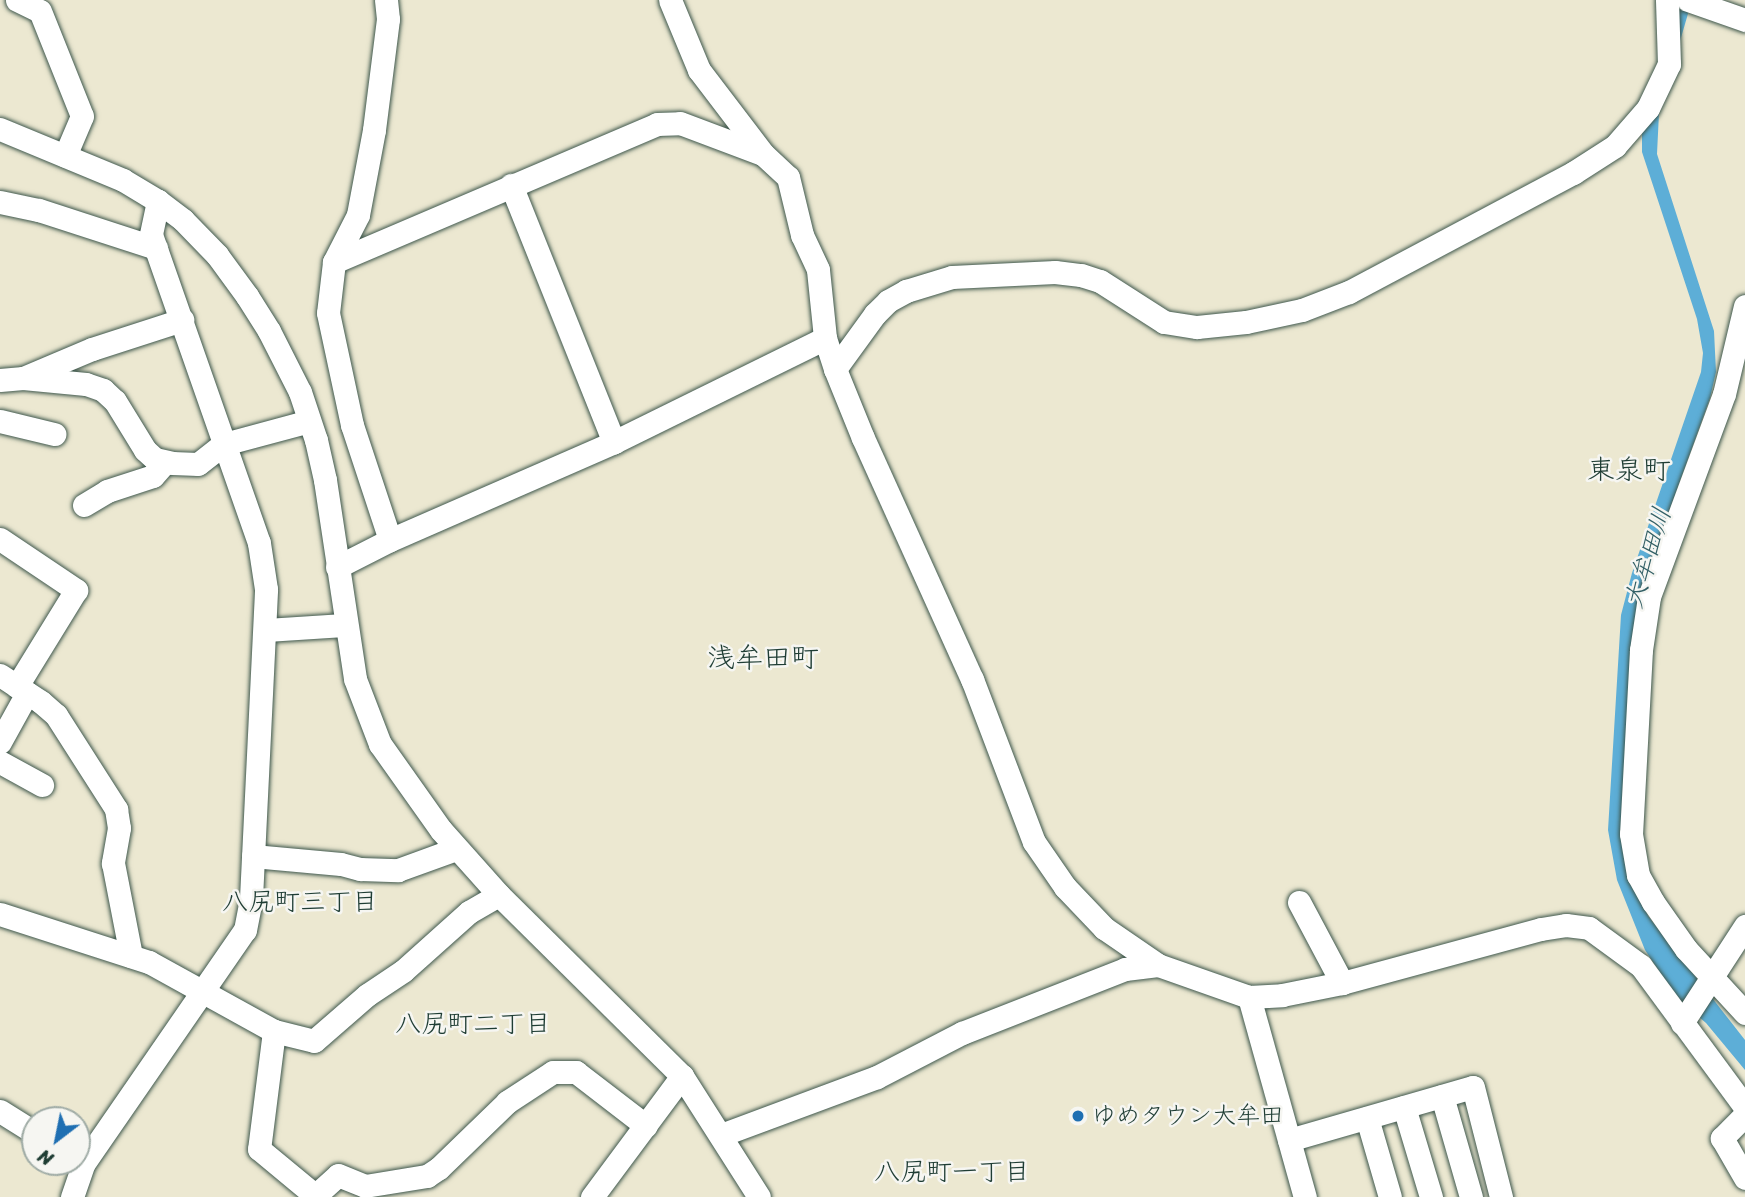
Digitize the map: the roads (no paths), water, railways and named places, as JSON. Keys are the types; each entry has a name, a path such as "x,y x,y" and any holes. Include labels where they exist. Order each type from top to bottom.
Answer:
{"street":[{"path":"17,0 40,11 82,116 65,156"},
{"path":"386,0 388,19 383,68 358,215 334,262 328,313 352,425 390,540"},
{"path":"670,0 699,70 763,154 788,177 802,235 818,270 825,338 835,369 972,679 1034,842 1065,887 1104,928 1158,965 1249,997 1282,995 1342,983 1405,964 1566,925 1589,928 1642,966 1745,1107"},
{"path":"835,369 875,314 888,301 906,291 952,277 1055,272 1081,275 1100,281 1164,322 1198,327 1246,322 1290,312 1349,292 1573,173 1615,146 1648,108 1669,64 1667,0"},
{"path":"1688,0 1745,20"},
{"path":"334,262 657,124 680,123 763,154"},
{"path":"0,129 123,180 158,201 183,220 217,255 247,296 300,392 309,421 325,481 344,625 355,679 380,744 442,830 499,895 682,1076 758,1197"},
{"path":"511,185 614,442"},
{"path":"91,1146 245,930 253,856 266,589 259,543 151,234 158,201"},
{"path":"0,202 39,211 156,248"},
{"path":"1745,306 1724,394 1649,597 1641,650 1632,776 1631,834 1638,875 1686,949 1712,981 1745,1013"},
{"path":"23,378 92,349 182,320"},
{"path":"337,567 390,540 614,442 825,338"},
{"path":"0,380 23,378 86,384 103,390 116,401 145,450 155,459 165,461 198,464 224,444 309,421"},
{"path":"0,421 54,434"},
{"path":"84,505 107,491 153,476 165,461"},
{"path":"0,539 76,590 15,685 0,742"},
{"path":"266,630 344,625"},
{"path":"15,685 56,715 116,809 119,828 113,863 131,956"},
{"path":"0,762 42,785"},
{"path":"253,856 398,870 453,850"},
{"path":"0,914 149,962 274,1031 314,1041 367,995 403,971 468,912 499,895"},
{"path":"1299,902 1342,983"},
{"path":"1684,1020 1712,981 1745,926"},
{"path":"721,1135 877,1077 962,1033 1125,969 1158,965"},
{"path":"1249,997 1305,1197"},
{"path":"274,1031 259,1149 317,1196 338,1175 365,1186 427,1176 439,1168 507,1102 553,1072 576,1072 646,1126"},
{"path":"592,1197 682,1076"},
{"path":"1289,1140 1473,1087 1501,1197"},
{"path":"1442,1096 1471,1197"},
{"path":"1404,1107 1432,1197"},
{"path":"0,1111 21,1124"},
{"path":"1745,1115 1721,1138 1745,1178"},
{"path":"1367,1118 1390,1197"},
{"path":"72,1197 77,1176"}],"water":[{"name":"大牟田川","path":"1680,0 1692,0 1659,113 1657,154 1714,331 1716,372 1710,398 1647,572 1630,876 1648,916 1745,1040 1745,1070 1706,1023 1677,998 1645,950 1617,880 1608,830 1621,615 1632,573 1701,372 1703,353 1697,319 1642,152 1642,125"}],"place":[{"name":"ゆめタウン大牟田","path":"1078,1116"}],"district":[{"name":"東泉町","path":"1629,470"},
{"name":"浅牟田町","path":"763,658"},
{"name":"八尻町三丁目","path":"300,902"},
{"name":"八尻町二丁目","path":"473,1024"},
{"name":"八尻町一丁目","path":"952,1172"}]}
